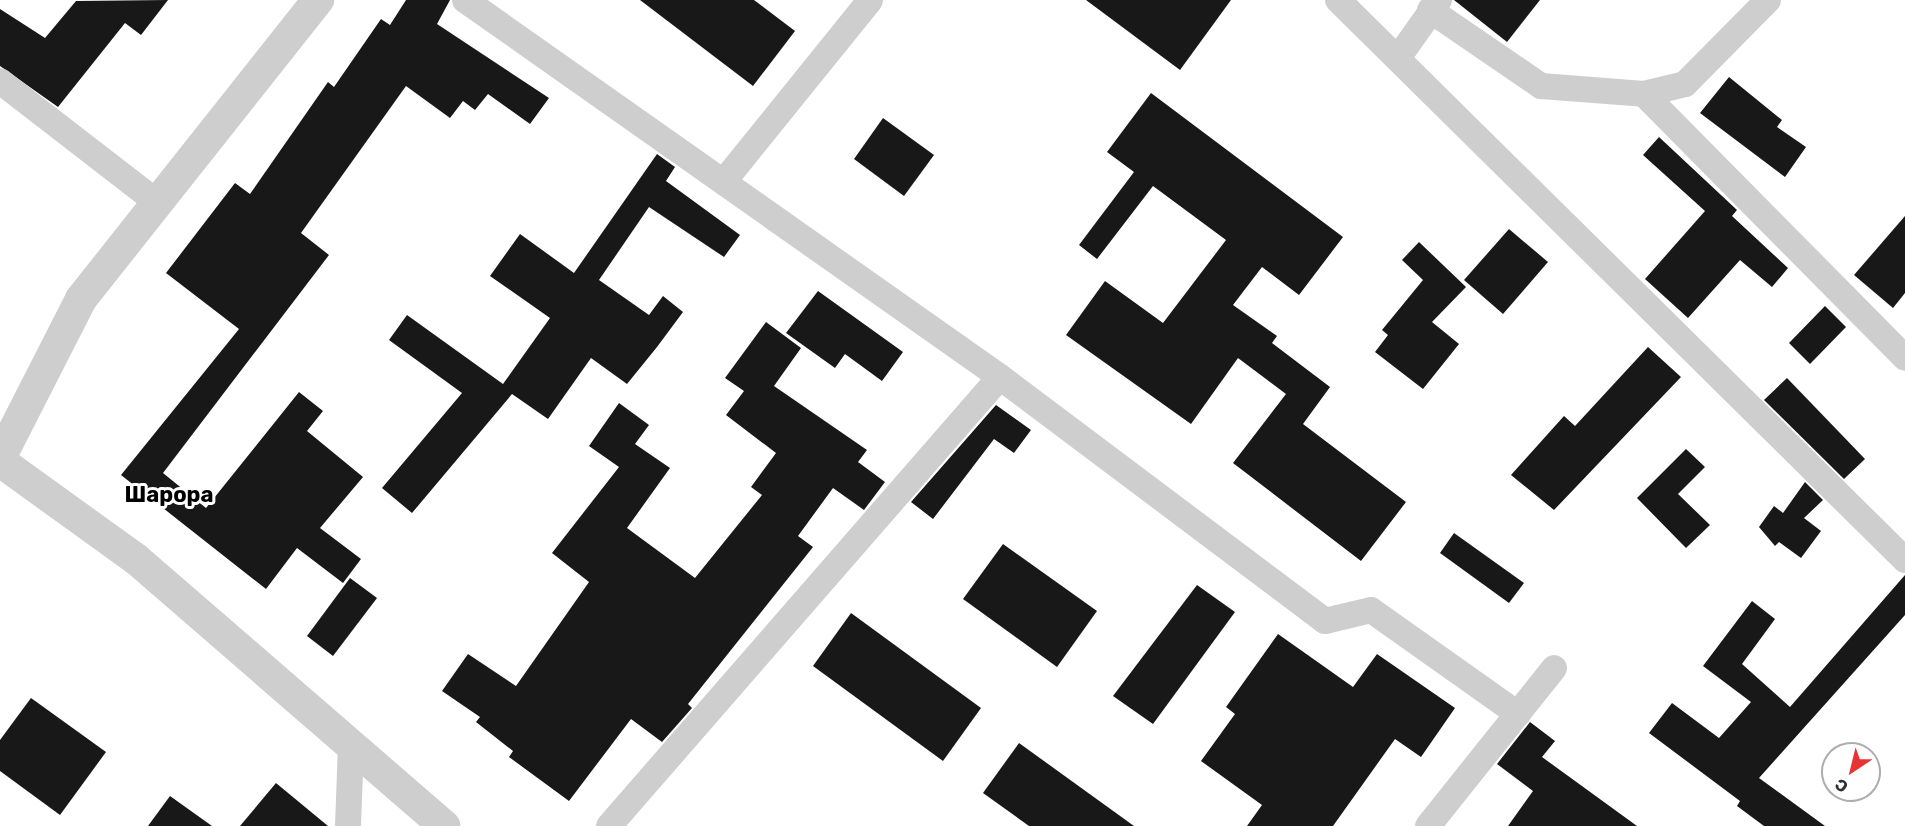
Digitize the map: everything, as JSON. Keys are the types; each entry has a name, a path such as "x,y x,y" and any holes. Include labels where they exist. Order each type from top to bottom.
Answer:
{"street":[{"path":"318,0 155,201 81,300 0,460 136,560 444,826"},
{"path":"465,0 725,180 1000,376 1324,621 1371,610 1518,714"},
{"path":"725,180 870,0"},
{"path":"1338,0 1905,560"},
{"path":"1398,58 1434,5 1541,86 1644,94 1685,84 1768,0"},
{"path":"0,81 155,201"},
{"path":"1644,94 1905,358"},
{"path":"609,826 1000,376"},
{"path":"1428,826 1554,668"},
{"path":"348,826 351,746"}],"building":[{"path":"168,0 141,35 125,23 58,107 0,66 0,9 45,38 76,1"},
{"path":"406,0 450,0 437,24 549,98 530,124 488,94 475,110 463,101 450,118 406,86 301,233 329,255 163,473 206,508 299,392 323,411 307,431 363,477 320,528 361,559 343,583 297,548 266,589 121,475 239,329 166,273 235,183 250,194 328,82 334,87 381,19 390,25"},
{"path":"640,0 754,0 795,31 753,86"},
{"path":"1086,0 1231,0 1180,70"},
{"path":"1454,0 1540,0 1507,42"},
{"path":"1729,77 1782,120 1777,127 1806,147 1785,177 1700,113"},
{"path":"1151,93 1343,237 1299,295 1262,267 1233,305 1277,336 1272,343 1330,387 1303,424 1406,502 1361,561 1233,463 1286,394 1238,358 1191,424 1066,335 1105,281 1163,323 1226,240 1153,186 1097,259 1079,245 1134,172 1107,152"},
{"path":"883,118 934,155 904,196 854,159"},
{"path":"1659,137 1737,210 1732,216 1788,268 1772,287 1740,260 1688,318 1645,279 1705,211 1643,155"},
{"path":"657,154 675,167 666,181 740,235 724,257 649,207 599,280 649,315 663,296 683,312 657,347 627,384 591,358 548,419 512,394 412,513 382,488 462,393 389,340 407,315 503,384 550,318 490,276 520,234 574,273"},
{"path":"1905,216 1905,293 1893,308 1854,275"},
{"path":"1509,229 1548,262 1503,314 1464,280"},
{"path":"1419,242 1466,287 1432,322 1459,344 1423,389 1375,352 1388,335 1382,330 1423,280 1402,260"},
{"path":"818,291 903,352 882,381 845,354 835,368 786,333"},
{"path":"1825,306 1846,327 1810,364 1789,343"},
{"path":"766,322 801,348 774,386 867,450 858,462 885,482 864,510 833,488 798,536 813,547 688,704 692,708 662,742 631,719 569,801 509,757 513,751 476,722 480,717 442,691 468,654 516,686 589,582 552,553 619,467 589,446 619,403 649,425 635,444 670,468 627,528 695,578 762,495 751,487 776,453 726,415 744,391 725,378"},
{"path":"1648,347 1681,377 1554,510 1511,475 1564,416 1575,426"},
{"path":"1787,378 1865,459 1844,479 1764,400"},
{"path":"996,405 1031,430 1014,453 994,439 933,519 911,502"},
{"path":"1686,449 1705,467 1678,494 1710,525 1686,548 1637,498"},
{"path":"1805,482 1823,500 1804,518 1821,531 1801,558 1779,542 1775,546 1759,527 1774,506 1783,513"},
{"path":"1454,533 1524,583 1509,603 1440,553"},
{"path":"1003,544 1097,611 1057,667 963,599"},
{"path":"1905,575 1905,615 1759,778 1825,826 1764,826 1737,806 1740,801 1649,733 1672,703 1719,738 1751,702 1703,666 1752,601 1775,619 1742,664 1790,707"},
{"path":"350,578 377,598 333,656 307,636"},
{"path":"1197,585 1235,612 1153,724 1113,696"},
{"path":"851,613 981,708 943,761 813,666"},
{"path":"1278,634 1353,687 1377,654 1455,708 1421,757 1395,739 1333,826 1247,826 1262,805 1201,761 1235,714 1226,707"},
{"path":"31,698 106,752 60,815 0,771 0,740"},
{"path":"1530,722 1555,741 1542,757 1637,826 1508,826 1533,791 1497,764"},
{"path":"1019,743 1134,826 1029,826 983,793"},
{"path":"276,783 328,826 240,826"},
{"path":"170,796 212,826 148,826"}],"district":[{"name":"Шарора","path":"169,495"}]}
